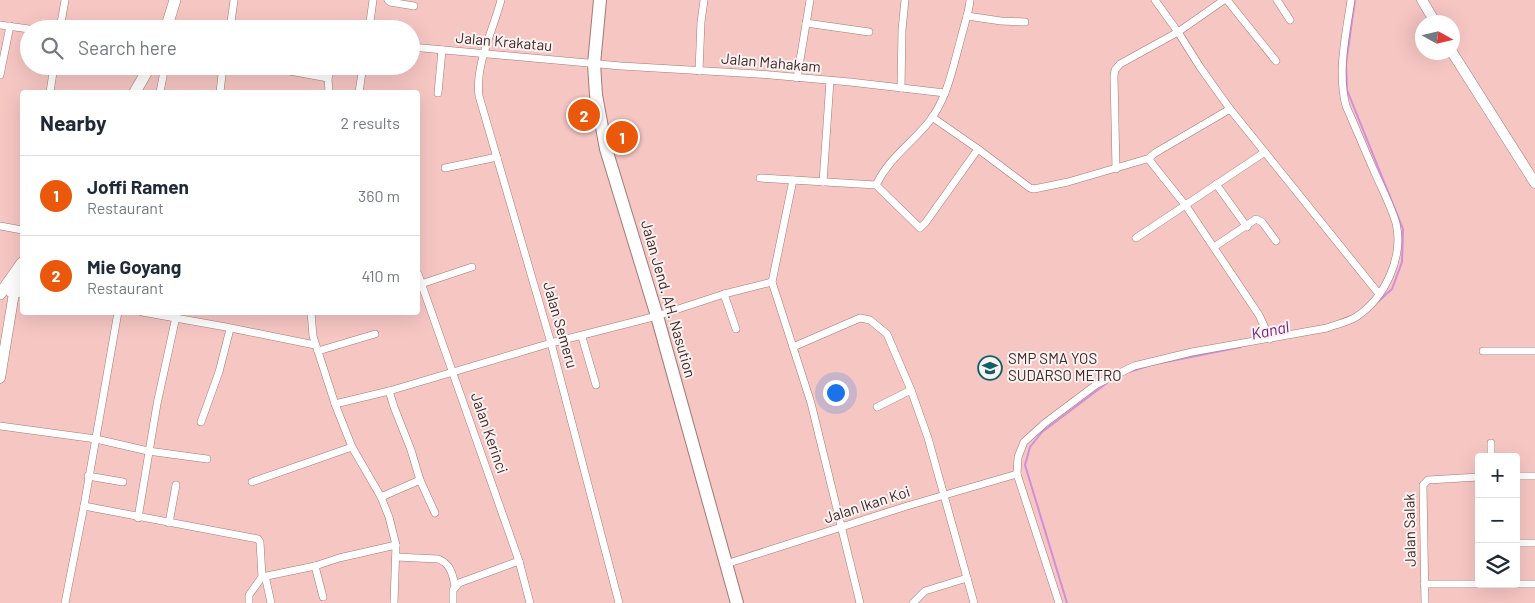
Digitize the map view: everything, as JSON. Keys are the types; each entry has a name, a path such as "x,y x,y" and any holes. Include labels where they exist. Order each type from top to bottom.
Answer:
{"highway":[{"name":"Jalan Jend. AH. Nasution","path":"600,0 594,64 600,118 606,149 657,316 737,603"}],"main road":[{"path":"169,20 175,0"},
{"path":"1422,0 1431,15"},
{"path":"1457,60 1535,183"},
{"path":"136,90 145,75"},
{"path":"0,292 20,265"},
{"path":"0,378 20,278"}],"street":[{"path":"61,20 64,0"},
{"path":"231,20 234,0"},
{"path":"370,20 373,0"},
{"path":"388,0 414,6"},
{"name":"Jalan Semeru","path":"501,0 484,54 478,88 551,343 619,603"},
{"path":"699,71 704,0"},
{"path":"797,78 810,0"},
{"path":"901,88 902,30 905,0"},
{"path":"876,185 886,166 923,129 939,109 970,0"},
{"path":"1155,0 1230,109 1379,294"},
{"path":"1116,169 1114,76 1115,70 1120,64 1178,32 1225,0 1276,62"},
{"path":"1276,0 1290,20"},
{"path":"1059,603 1017,474 1018,457 1024,442 1045,423 1097,384 1134,366 1192,352 1327,328 1355,318 1379,294 1390,277 1396,258 1397,233 1395,222 1349,114 1343,95 1343,66 1351,0"},
{"path":"967,16 1025,22"},
{"path":"806,23 869,32"},
{"path":"0,25 20,28"},
{"path":"0,75 10,26"},
{"name":"Jalan Krakatau","path":"420,48 594,64"},
{"path":"438,93 442,50"},
{"name":"Jalan Mahakam","path":"594,64 797,78 945,93"},
{"path":"50,90 53,75"},
{"path":"160,90 163,75"},
{"path":"220,90 222,75"},
{"path":"312,75 328,78"},
{"path":"329,75 329,90"},
{"path":"360,90 362,75"},
{"path":"823,182 830,81"},
{"path":"932,117 1034,189 1068,182 1150,158 1155,153 1230,109"},
{"path":"760,178 876,185 920,228 978,148"},
{"path":"1136,238 1265,152"},
{"path":"444,168 497,157"},
{"path":"1150,158 1151,163 1186,206 1259,315 1270,339"},
{"path":"793,180 772,282 811,403 860,603"},
{"path":"1216,184 1247,227"},
{"path":"1214,248 1256,219 1260,220 1276,241"},
{"path":"0,226 20,230"},
{"path":"421,284 472,268"},
{"name":"Jalan Kerinci","path":"420,281 519,562 530,603"},
{"path":"335,404 390,391 551,343 657,316 724,294 772,282"},
{"path":"0,292 18,294"},
{"path":"724,294 736,328"},
{"path":"64,603 84,506 117,315"},
{"path":"138,518 156,404 176,315 316,348 375,334"},
{"path":"311,315 316,348 335,404 352,447 381,497 389,517 396,545 394,603"},
{"path":"793,346 860,318 870,320 887,334 911,390 928,438 974,603"},
{"path":"201,422 219,372 230,329"},
{"path":"582,336 596,385"},
{"path":"1483,351 1535,351"},
{"path":"877,406 911,390"},
{"path":"390,391 420,480 435,513"},
{"path":"0,426 96,439 148,451 207,459"},
{"path":"1491,443 1491,453"},
{"path":"252,482 352,447"},
{"name":"Jalan Ikan Koi","path":"726,564 944,495 1017,474"},
{"path":"88,476 123,482"},
{"path":"1520,476 1535,476"},
{"name":"Jalan Salak","path":"1425,603 1424,481 1438,478 1475,477"},
{"path":"381,497 420,480"},
{"path":"170,523 176,485"},
{"path":"84,506 138,518 258,539 260,542 262,577 249,595 249,603"},
{"path":"1520,543 1535,543"},
{"path":"262,577 315,566 339,558 396,545"},
{"path":"396,557 438,559 443,561 450,568 455,587 453,603"},
{"path":"455,587 463,581 519,562"},
{"path":"315,566 324,597"},
{"path":"262,577 268,583 271,603"},
{"path":"913,603 925,591 967,578"},
{"path":"1424,584 1475,584"},
{"path":"1520,584 1535,584"}],"waterway":[{"name":"Kanal","path":"1355,0 1346,64 1347,90 1403,229 1402,262 1392,289 1373,306"},
{"name":"Kanal","path":"1129,372 1151,365 1241,347"},
{"name":"Kanal","path":"1067,603 1025,465 1030,447 1042,432 1107,383"}],"place":[{"name":"Mie Goyang","path":"584,115"},
{"name":"Joffi Ramen","path":"622,137"},
{"name":"SMP SMA YOS SUDARSO METRO","path":"990,368"}]}
